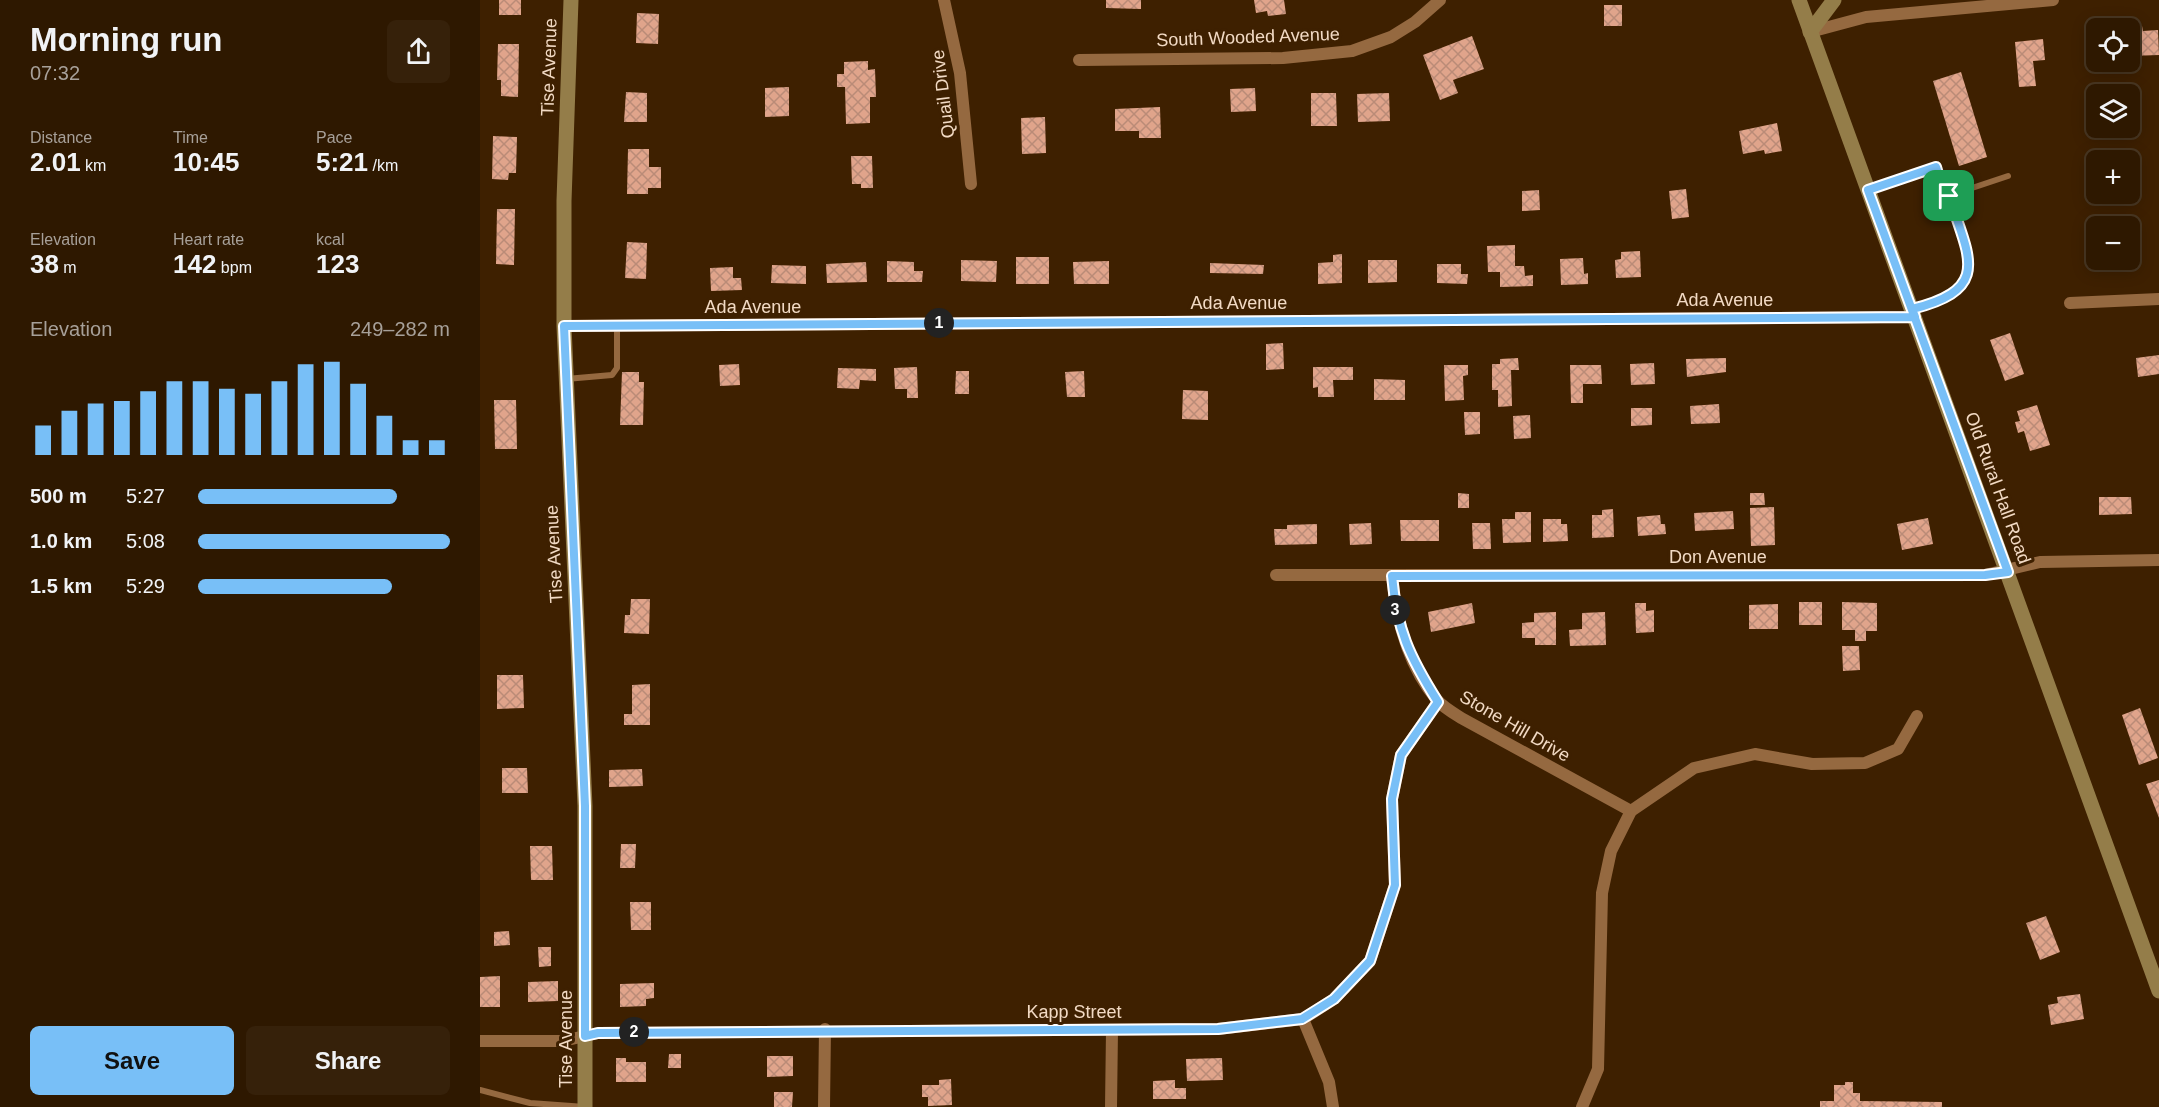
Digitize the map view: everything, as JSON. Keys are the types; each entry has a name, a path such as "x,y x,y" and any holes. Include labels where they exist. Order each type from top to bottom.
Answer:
{"street":[{"name":"Tise Avenue","path":"571,0 564,201 564,326 585,806 585,1107"},
{"name":"Quail Drive","path":"944,0 960,73 970,184"},
{"name":"South Wooded Avenue","path":"1079,60 1283,58 1352,51 1391,37 1415,22 1440,0"},
{"name":"Old Rural Hall Road","path":"1799,0 2159,991"},
{"path":"1810,32 1834,0"},
{"path":"1810,32 1866,17 2053,0"},
{"path":"2070,303 2159,299"},
{"name":"Ada Avenue","path":"564,326 1913,313"},
{"name":"Don Avenue","path":"1276,575 1985,575 2008,572 2040,562 2159,561"},
{"name":"Stone Hill Drive","path":"1392,576 1395,613 1413,663 1438,702 1463,719 1631,811"},
{"name":"Kapp Street","path":"480,1041 562,1041 598,1033 825,1029 1218,1029 1302,1019 1334,999 1370,961 1395,885 1392,799 1401,755 1438,702"},
{"path":"1582,1107 1598,1069 1602,892 1611,852 1631,811 1694,768 1755,754 1812,764 1865,762 1898,749 1917,716"},
{"path":"1302,1019 1329,1082 1333,1107"},
{"path":"824,1107 825,1029"},
{"path":"1111,1107 1112,1030"}],"lane":[{"path":"1868,190 1936,167 1945,197 2008,176"},
{"path":"1913,313 1950,296 1966,282 1969,264 1949,196"},
{"path":"566,379 612,375 617,368 617,326"},
{"path":"480,1090 530,1102 585,1107"}],"building":[{"path":"499,0 521,0 521,15 499,15"},
{"path":"1106,0 1141,0 1141,9 1106,8"},
{"path":"1254,0 1284,0 1286,14 1268,16 1267,11 1256,13"},
{"path":"1604,5 1622,5 1622,26 1604,26"},
{"path":"637,13 659,14 658,44 636,43"},
{"path":"2140,26 2143,31 2158,30 2159,55 2140,56"},
{"path":"1472,36 1484,69 1453,80 1458,93 1440,100 1423,55"},
{"path":"2043,39 2045,60 2033,61 2036,86 2019,87 2015,42"},
{"path":"498,44 519,44 518,97 501,96 501,80 497,80"},
{"path":"868,61 868,70 875,69 876,97 870,97 870,123 846,124 845,87 837,87 837,74 844,74 844,62"},
{"path":"1961,72 1987,157 1959,166 1933,81"},
{"path":"789,87 789,116 765,117 765,88"},
{"path":"1255,88 1256,111 1231,112 1230,89"},
{"path":"626,92 647,93 647,122 624,122"},
{"path":"1311,93 1336,93 1337,126 1311,126"},
{"path":"1389,93 1390,121 1358,122 1357,94"},
{"path":"1160,107 1161,138 1139,138 1139,131 1115,131 1115,109"},
{"path":"1045,117 1046,153 1022,154 1021,118"},
{"path":"1777,123 1782,151 1765,154 1764,150 1743,154 1739,131"},
{"path":"493,136 517,137 516,173 509,173 508,180 492,179"},
{"path":"628,149 649,149 649,167 661,167 661,188 648,188 648,194 627,194"},
{"path":"851,156 872,156 873,188 861,188 861,184 852,184"},
{"path":"1686,189 1689,217 1672,219 1669,191"},
{"path":"1539,190 1540,210 1522,211 1522,191"},
{"path":"497,209 515,209 514,265 496,264"},
{"path":"627,242 647,243 646,279 625,278"},
{"path":"1515,245 1515,266 1524,266 1525,276 1533,275 1533,286 1500,287 1500,272 1488,272 1487,246"},
{"path":"1640,251 1641,277 1616,278 1615,260 1621,259 1621,252"},
{"path":"1342,254 1342,283 1318,284 1318,263 1333,262 1333,255"},
{"path":"1016,257 1049,257 1049,284 1016,284"},
{"path":"1583,258 1584,274 1588,273 1588,284 1561,285 1560,259"},
{"path":"961,260 997,261 996,282 961,281"},
{"path":"1368,260 1397,260 1397,282 1368,283"},
{"path":"887,261 914,262 914,271 923,271 922,282 887,282"},
{"path":"1109,261 1109,284 1074,284 1073,262"},
{"path":"866,262 867,282 827,283 826,264"},
{"path":"1210,263 1264,265 1263,274 1210,273"},
{"path":"1437,264 1461,264 1461,274 1468,274 1467,284 1437,283"},
{"path":"772,265 806,266 806,284 771,283"},
{"path":"733,267 733,278 741,278 742,290 711,291 710,268"},
{"path":"2010,333 2024,374 2005,381 1990,340"},
{"path":"1283,343 1284,369 1266,370 1266,344"},
{"path":"2159,355 2159,374 2138,377 2136,358"},
{"path":"1518,358 1519,370 1511,370 1512,406 1498,407 1498,390 1492,390 1492,364 1500,364 1500,359"},
{"path":"1726,358 1726,372 1687,377 1686,359"},
{"path":"1654,363 1655,384 1631,385 1630,364"},
{"path":"739,364 740,385 720,386 719,365"},
{"path":"1444,365 1468,365 1468,375 1463,376 1464,400 1445,401"},
{"path":"1570,365 1601,365 1602,384 1583,384 1583,403 1571,403"},
{"path":"917,367 918,398 907,398 907,389 895,389 894,368"},
{"path":"1313,367 1353,367 1353,380 1333,380 1334,397 1318,397 1318,387 1313,388"},
{"path":"838,368 876,369 876,381 860,380 859,389 837,388"},
{"path":"956,371 969,371 969,394 955,394"},
{"path":"1084,371 1085,397 1067,397 1065,372"},
{"path":"622,372 639,372 639,382 644,382 643,425 620,425"},
{"path":"1374,379 1405,380 1405,400 1374,400"},
{"path":"1183,390 1208,391 1208,420 1182,419"},
{"path":"494,400 516,400 517,449 495,449"},
{"path":"1719,404 1720,423 1691,424 1690,406"},
{"path":"2037,405 2050,445 2030,451 2024,431 2018,433 2015,422 2020,421 2017,411"},
{"path":"1631,408 1652,408 1652,425 1631,426"},
{"path":"1464,412 1480,412 1480,434 1465,435"},
{"path":"1530,415 1531,438 1514,439 1513,416"},
{"path":"1458,493 1469,494 1469,508 1458,508"},
{"path":"1750,493 1764,493 1765,505 1750,505"},
{"path":"2099,497 2131,497 2132,514 2099,515"},
{"path":"1774,507 1775,545 1751,546 1750,508"},
{"path":"1613,509 1614,537 1592,538 1592,515 1602,515 1602,510"},
{"path":"1733,511 1734,529 1695,531 1694,513"},
{"path":"1515,512 1531,512 1531,542 1503,543 1502,519 1515,519"},
{"path":"1660,515 1661,524 1665,524 1666,534 1638,536 1637,517"},
{"path":"1928,518 1933,544 1902,550 1897,524"},
{"path":"1543,519 1561,519 1561,524 1567,524 1568,541 1543,542"},
{"path":"1400,520 1439,520 1439,541 1401,541"},
{"path":"1371,523 1372,544 1350,545 1349,524"},
{"path":"1472,523 1490,523 1491,549 1473,549"},
{"path":"1317,524 1317,544 1275,545 1274,529 1287,529 1287,525"},
{"path":"631,599 650,599 649,634 624,633 625,615 630,615"},
{"path":"1799,602 1822,602 1822,625 1799,625"},
{"path":"1842,602 1877,603 1877,631 1866,631 1866,641 1855,641 1855,630 1842,630"},
{"path":"1472,603 1475,623 1431,632 1428,612"},
{"path":"1635,603 1646,603 1646,611 1654,610 1654,632 1636,633"},
{"path":"1778,604 1778,629 1749,629 1749,605"},
{"path":"1556,612 1556,645 1535,645 1535,638 1522,638 1522,623 1534,622 1534,613"},
{"path":"1605,612 1606,645 1570,646 1569,630 1582,629 1582,613"},
{"path":"1842,646 1859,646 1860,670 1843,671"},
{"path":"497,675 523,675 524,708 497,709"},
{"path":"650,684 650,725 624,725 624,714 632,714 632,685"},
{"path":"2140,708 2158,758 2139,765 2122,715"},
{"path":"502,768 527,768 528,793 502,793"},
{"path":"642,769 643,786 609,787 609,770"},
{"path":"2159,780 2159,818 2146,784"},
{"path":"621,844 636,844 635,868 620,868"},
{"path":"530,846 552,846 553,880 531,880"},
{"path":"630,902 651,902 651,930 631,930"},
{"path":"2046,916 2060,952 2040,960 2026,923"},
{"path":"509,931 510,945 494,946 494,932"},
{"path":"538,947 551,947 551,966 539,967"},
{"path":"500,976 500,1007 480,1007 480,977"},
{"path":"558,981 558,1001 528,1002 528,982"},
{"path":"654,983 654,998 646,999 646,1006 620,1007 620,984"},
{"path":"2080,994 2084,1019 2051,1025 2048,1005 2058,1003 2057,997"},
{"path":"669,1054 681,1054 681,1068 668,1068"},
{"path":"767,1056 793,1056 793,1076 767,1077"},
{"path":"616,1058 626,1058 626,1062 646,1062 646,1082 616,1082"},
{"path":"1222,1058 1223,1080 1187,1081 1186,1059"},
{"path":"951,1079 952,1105 928,1106 928,1097 922,1097 922,1085 939,1085 939,1080"},
{"path":"1175,1080 1175,1088 1186,1088 1186,1099 1153,1099 1153,1081"},
{"path":"1845,1082 1853,1082 1853,1093 1860,1093 1860,1101 1942,1102 1942,1107 1820,1107 1820,1101 1834,1101 1834,1085 1845,1085"},
{"path":"774,1092 793,1092 792,1107 774,1107"}],"route":[{"path":"1949,196 1945,197 1936,167 1868,190 1890,250 1915,317 1938,381 1985,508 2008,572 1985,575 1392,576 1395,613 1413,663 1438,702 1401,755 1392,799 1395,885 1370,961 1334,999 1302,1019 1218,1029 825,1029 598,1033 585,1036 585,806 564,326 1915,317 1912,309 1930,304 1950,296 1966,282 1969,264 1949,196"}]}
